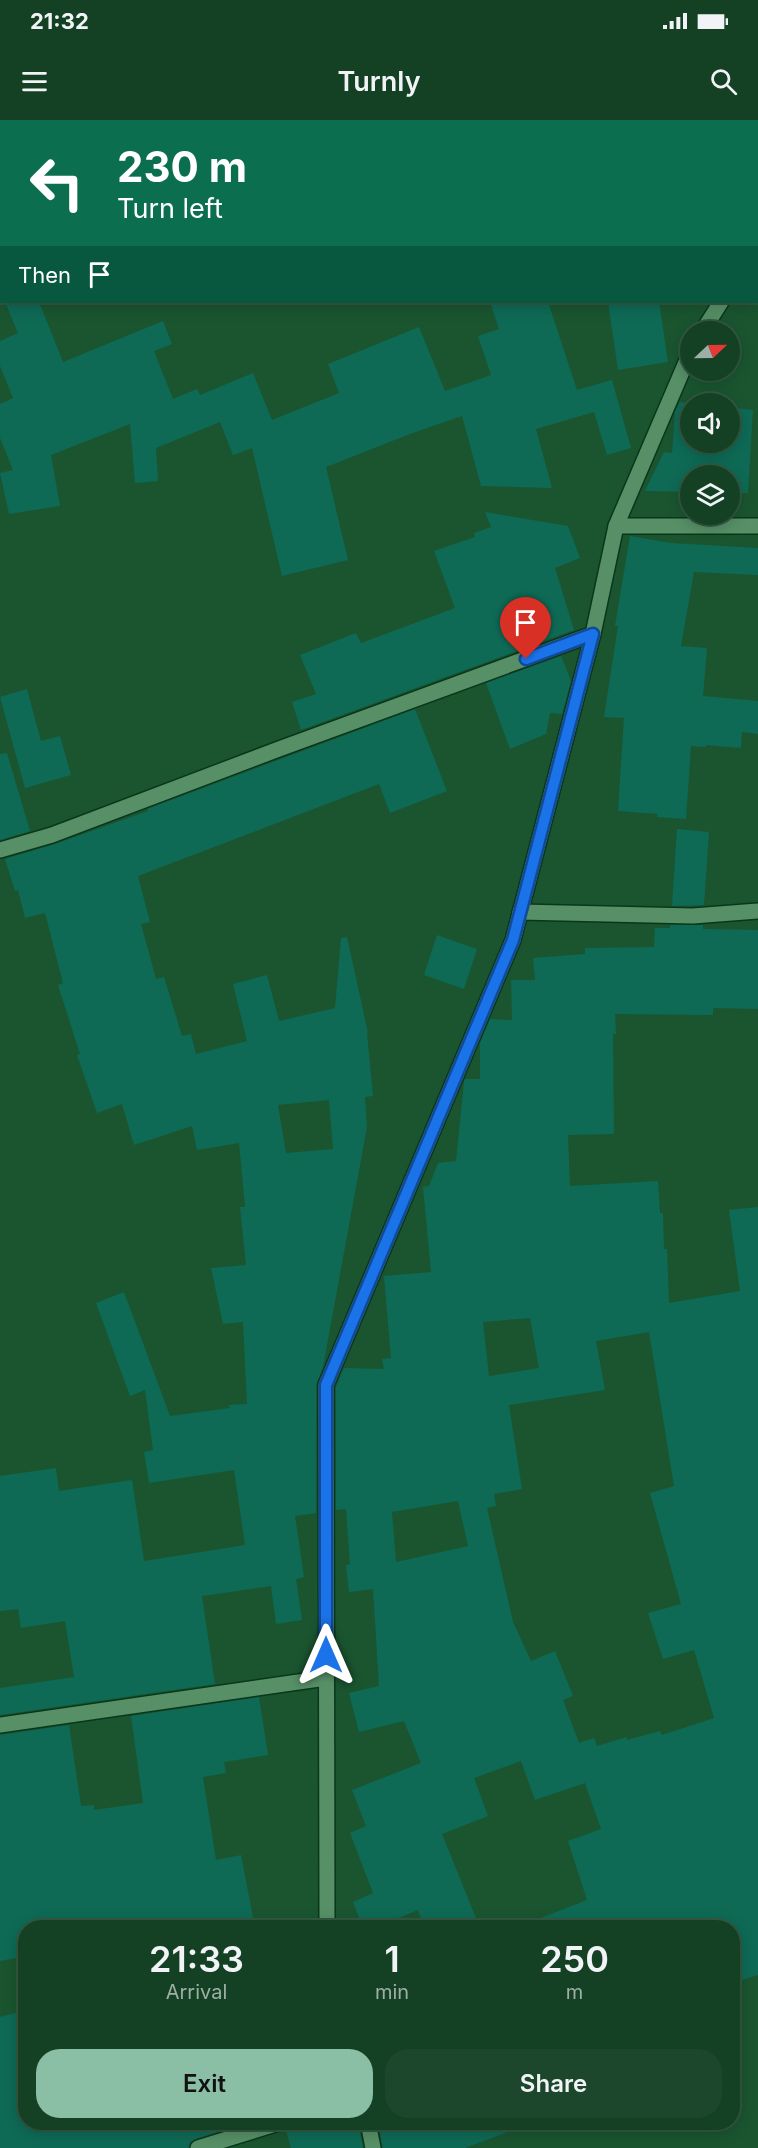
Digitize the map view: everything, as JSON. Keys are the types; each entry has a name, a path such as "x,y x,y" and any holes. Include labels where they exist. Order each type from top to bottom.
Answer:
{"street":[{"path":"709,321 720,303"},
{"path":"327,1920 326,1385 508,951 593,634 616,526 680,376"},
{"path":"616,526 758,525"},
{"path":"0,850 52,835 593,634"},
{"path":"520,912 693,916 758,911"},
{"path":"0,1725 326,1677"},
{"path":"198,2148 256,2130"},
{"path":"369,2130 372,2148"}],"building":[{"path":"5,303 39,303 63,362 163,321 172,344 154,351 173,399 197,389 200,395 253,373 272,420 339,393 328,364 419,327 445,391 491,375 478,336 499,329 490,303 548,303 577,390 612,380 631,448 607,455 594,412 536,429 552,488 481,486 462,416 410,434 326,467 348,560 282,576 252,448 233,455 220,422 156,448 158,481 135,483 130,424 51,455 60,506 9,514 0,473 13,470 0,438 0,404 13,398 0,366 0,341 18,333"},
{"path":"608,303 659,303 668,362 618,370"},
{"path":"680,402 680,453 740,453 740,408 753,410 748,493 740,493 740,465 680,465 680,492 645,491 664,452 672,453 675,412"},
{"path":"485,512 568,526 580,558 555,568 574,630 301,730 292,702 316,694 300,655 356,633 361,643 455,608 434,551 475,537 474,533 491,527"},
{"path":"630,536 671,543 758,548 758,575 694,572 681,646 707,648 703,696 758,701 758,734 742,732 741,748 691,746 686,819 618,811 624,718 604,717 618,626 615,626"},
{"path":"561,656 571,681 562,714 550,713 546,734 510,749 486,683"},
{"path":"27,689 41,741 60,736 71,775 25,788 0,697"},
{"path":"415,709 447,791 390,813 379,784 138,876 150,922 141,924 156,979 164,977 182,1036 191,1034 196,1054 247,1041 233,984 267,975 279,1021 335,1008 341,938 347,937 368,1033 373,1096 365,1097 367,1127 323,1367 316,1385 316,1513 295,1516 304,1577 296,1579 302,1620 276,1624 271,1586 202,1596 215,1684 0,1715 0,1688 74,1677 65,1621 21,1628 18,1609 0,1611 0,1476 56,1468 59,1491 132,1480 144,1561 245,1545 234,1470 149,1483 144,1452 153,1450 145,1390 130,1396 96,1303 124,1292 170,1416 247,1404 243,1322 223,1324 211,1268 246,1265 240,1207 245,1207 239,1143 197,1150 192,1126 134,1145 122,1104 97,1113 77,1055 80,1054 58,985 63,983 45,913 25,918 18,890 15,891 5,859 55,844 148,811 147,809","holes":["329,1100 333,1149 286,1153 278,1105"]},
{"path":"7,753 30,831 0,840 0,754"},
{"path":"677,829 709,832 704,905 672,906"},
{"path":"670,925 703,925 703,929 758,930 758,1009 713,1008 713,1015 615,1014 616,1034 613,1034 614,1134 568,1135 570,1186 658,1181 660,1213 663,1213 664,1249 667,1249 669,1303 740,1291 729,1210 758,1207 758,1975 740,1981 740,1920 535,1920 587,1900 568,1841 601,1829 585,1783 535,1800 521,1761 474,1778 488,1816 442,1834 477,1920 421,1920 418,1910 394,1920 360,1920 353,1902 373,1893 350,1833 366,1826 352,1790 421,1763 404,1721 359,1732 349,1693 379,1686 373,1589 349,1592 346,1565 350,1564 346,1509 336,1510 336,1387 344,1368 384,1369 382,1359 391,1358 384,1276 431,1272 423,1187 429,1186 438,1163 456,1161 464,1082 465,1079 480,1079 480,1043 490,1019 512,1020 511,980 535,980 533,958 585,954 585,948 654,947 655,928 670,928","holes":["530,1318 539,1368 489,1376 483,1322","649,1332 674,1486 650,1493 681,1604 648,1613 663,1659 694,1650 714,1718 662,1735 660,1731 627,1740 627,1737 597,1746 594,1738 579,1743 563,1700 573,1696 555,1651 531,1661 513,1622 487,1508 496,1506 494,1494 522,1489 509,1405 605,1390 596,1341","458,1501 468,1546 396,1562 392,1512"]},
{"path":"437,935 477,949 464,989 424,975"},
{"path":"259,1697 268,1755 224,1762 226,1773 203,1777 216,1860 241,1855 253,1920 18,1920 18,1958 0,1961 0,1735 69,1725 81,1806 94,1805 94,1810 143,1803 131,1716"},
{"path":"18,2012 18,2130 224,2130 195,2139 190,2142 189,2148 0,2148 0,2017"},
{"path":"360,2130 363,2148 291,2148 286,2131"},
{"path":"380,2130 513,2130 465,2148 383,2148"}],"route":[{"path":"326,1655 326,1385 513,940 593,634 526,659"}]}
